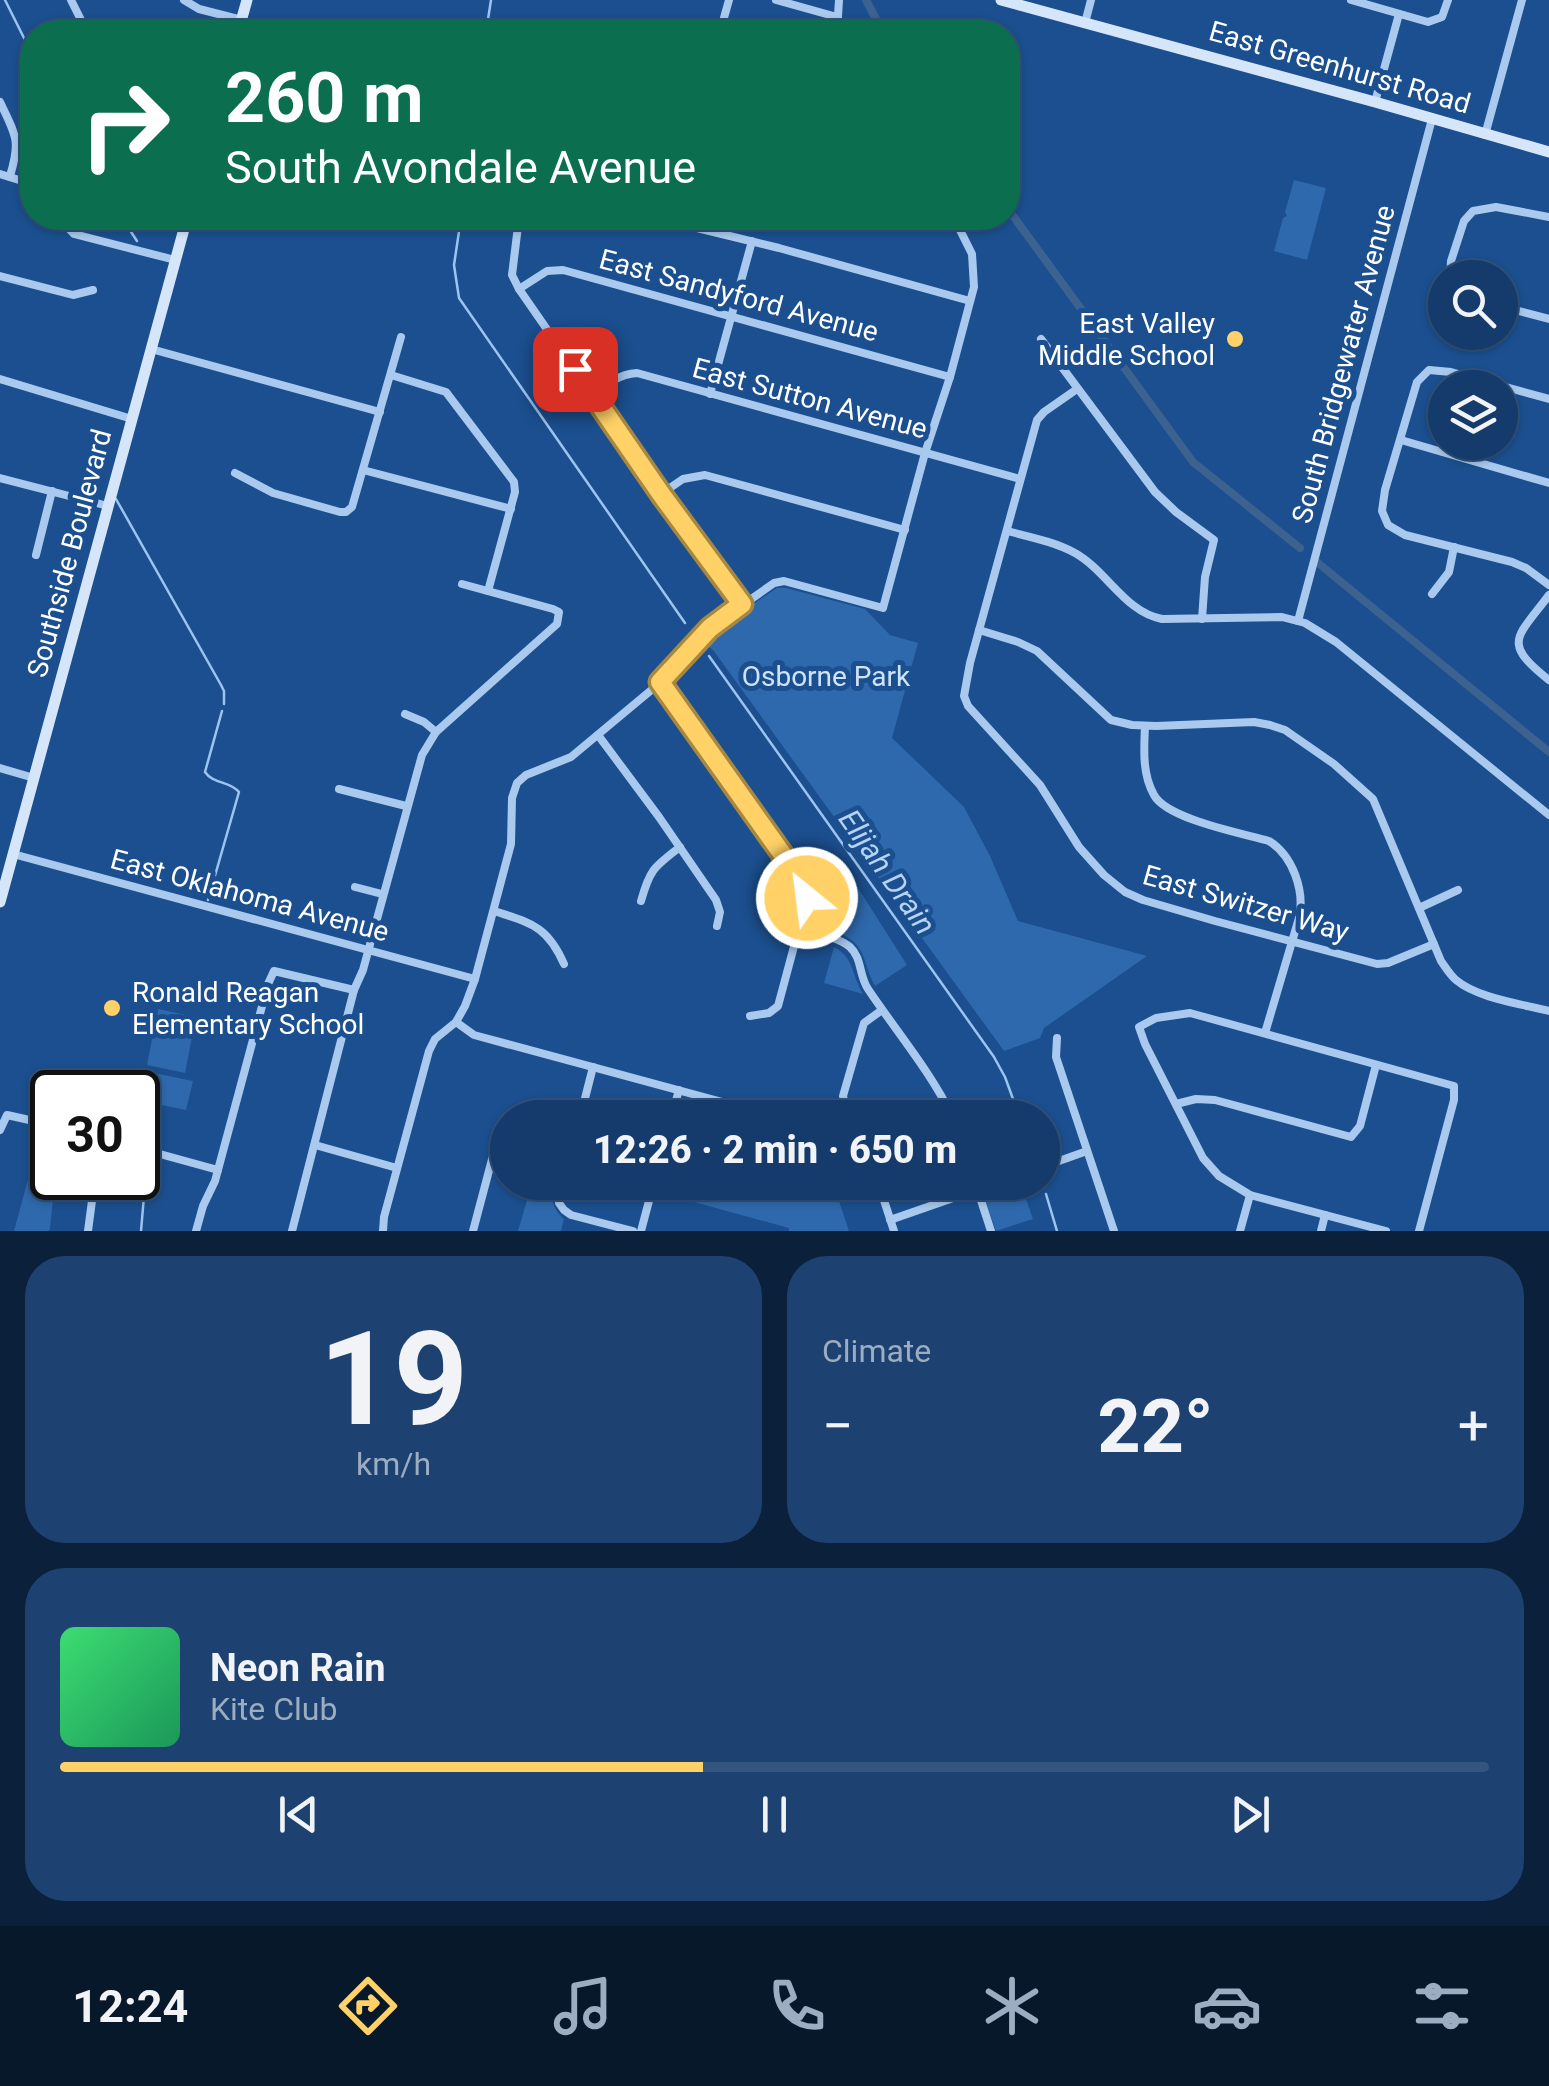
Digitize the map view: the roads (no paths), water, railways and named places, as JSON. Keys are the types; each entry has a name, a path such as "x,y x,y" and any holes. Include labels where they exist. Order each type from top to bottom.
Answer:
{"main road":[{"name":"East Greenhurst Road","path":"1000,0 1549,152"},
{"name":"Southside Boulevard","path":"0,902 184,230"}],"street":[{"path":"184,0 226,20"},
{"path":"776,0 837,17 840,0"},
{"path":"1085,22 1092,0"},
{"path":"1351,0 1428,22 1438,20 1448,0"},
{"path":"1486,135 1522,0"},
{"path":"1375,102 1399,14"},
{"path":"0,102 16,142 10,176"},
{"name":"South Bridgewater Avenue","path":"1298,622 1432,118"},
{"path":"0,174 20,180"},
{"path":"1450,260 1464,221 1473,211 1496,206 1549,216"},
{"path":"70,230 175,260"},
{"path":"518,230 512,275 519,289 742,604"},
{"path":"711,230 970,301"},
{"path":"383,1231 428,1051 435,1039 456,1022 475,979 511,844 512,798 517,784 526,775 571,757 660,682 710,628 774,583 784,580 884,608 974,288 972,254 960,230"},
{"path":"710,394 752,241"},
{"name":"East Sandyford Avenue","path":"519,289 548,272 563,270 950,377"},
{"path":"0,276 74,295 93,290"},
{"path":"1518,311 1549,319"},
{"path":"235,472 273,494 346,512 352,507 401,338"},
{"path":"1042,340 1154,492 1214,540 1205,577 1202,620"},
{"path":"151,349 380,412"},
{"path":"1549,399 1451,372 1428,370 1416,382 1382,511 1388,526 1405,536 1512,562 1549,585"},
{"name":"East Sutton Avenue","path":"593,396 610,382 637,373 1020,479"},
{"path":"391,376 446,392 514,482 511,509 488,591"},
{"path":"0,380 132,419"},
{"name":"East Switzer Way","path":"1077,389 1037,420 978,630 965,684 968,706 1040,785 1079,847 1125,892 1377,964 1434,944"},
{"path":"1400,440 1549,482"},
{"path":"363,470 511,509"},
{"path":"661,494 694,475 705,475 905,530"},
{"path":"0,478 108,506"},
{"path":"36,555 52,491"},
{"path":"1007,531 1074,552 1150,617 1282,618 1311,626 1336,642 1549,815"},
{"path":"1432,594 1449,572 1454,547"},
{"path":"292,1231 354,990 422,755 436,732 557,624 560,612 462,584"},
{"path":"1549,595 1521,633 1518,644 1520,654 1549,680"},
{"path":"978,630 1037,651 1111,720 1120,723 1144,726 1254,722 1285,730 1334,764 1373,799 1441,961 1459,983 1480,993 1549,1012"},
{"path":"660,682 805,886 807,898 778,1006 769,1014 750,1016"},
{"path":"405,714 436,732"},
{"path":"1144,726 1148,783 1160,804 1188,818 1278,847 1301,892 1293,942 1265,1033"},
{"path":"598,734 716,900 720,912 717,926"},
{"path":"0,768 34,778"},
{"path":"339,788 406,806"},
{"path":"641,901 654,867 680,847"},
{"name":"East Oklahoma Avenue","path":"13,854 475,979"},
{"path":"354,887 382,894"},
{"path":"1419,908 1458,890"},
{"path":"494,911 533,924 548,937 564,964"},
{"path":"799,929 838,940 852,949 864,982 944,1100"},
{"path":"196,1231 218,1170 274,971 354,990"},
{"path":"844,1100 864,1023 882,1010"},
{"path":"1386,1231 1250,1195 1220,1176 1204,1158 1139,1027 1156,1018 1190,1013 1454,1086 1454,1100 1420,1231"},
{"path":"456,1022 474,1035 715,1100"},
{"path":"1056,1038 1056,1057 1114,1231"},
{"path":"1176,1104 1215,1100 1351,1138 1360,1126 1376,1065"},
{"path":"585,1100 593,1067"},
{"path":"676,1100 679,1090"},
{"path":"0,1130 7,1115 30,1120"},
{"path":"315,1145 397,1168"},
{"path":"1060,1161 1087,1151"},
{"path":"160,1154 218,1170"},
{"path":"473,1231 490,1167"},
{"path":"1240,1231 1250,1195"},
{"path":"88,1231 92,1200"},
{"path":"559,1200 571,1214 632,1231"},
{"path":"641,1231 649,1200"},
{"path":"884,1200 894,1231"},
{"path":"890,1220 941,1200"},
{"path":"981,1200 991,1231"},
{"path":"1320,1231 1325,1214"}],"waterway":[{"path":"5,0 20,30"},
{"name":"Elijah Drain","path":"488,20 491,0"},
{"path":"866,0 877,20"},
{"path":"1020,225 1193,462 1300,548"},
{"path":"130,230 137,241"},
{"name":"Elijah Drain","path":"459,230 454,265 459,298 685,623"},
{"path":"116,499 221,685 224,704"},
{"path":"1318,563 1549,752"},
{"name":"Elijah Drain","path":"709,656 994,1057 1013,1100"},
{"path":"208,900 239,792 205,772 222,711"},
{"path":"141,1231 144,1200"},
{"name":"Elijah Drain","path":"1048,1200 1057,1231"}],"place":[{"name":"East Valley Middle School","path":"1235,339"},
{"name":"Ronald Reagan Elementary School","path":"112,1008"}],"park label":[{"name":"Osborne Park","path":"826,676"}]}
